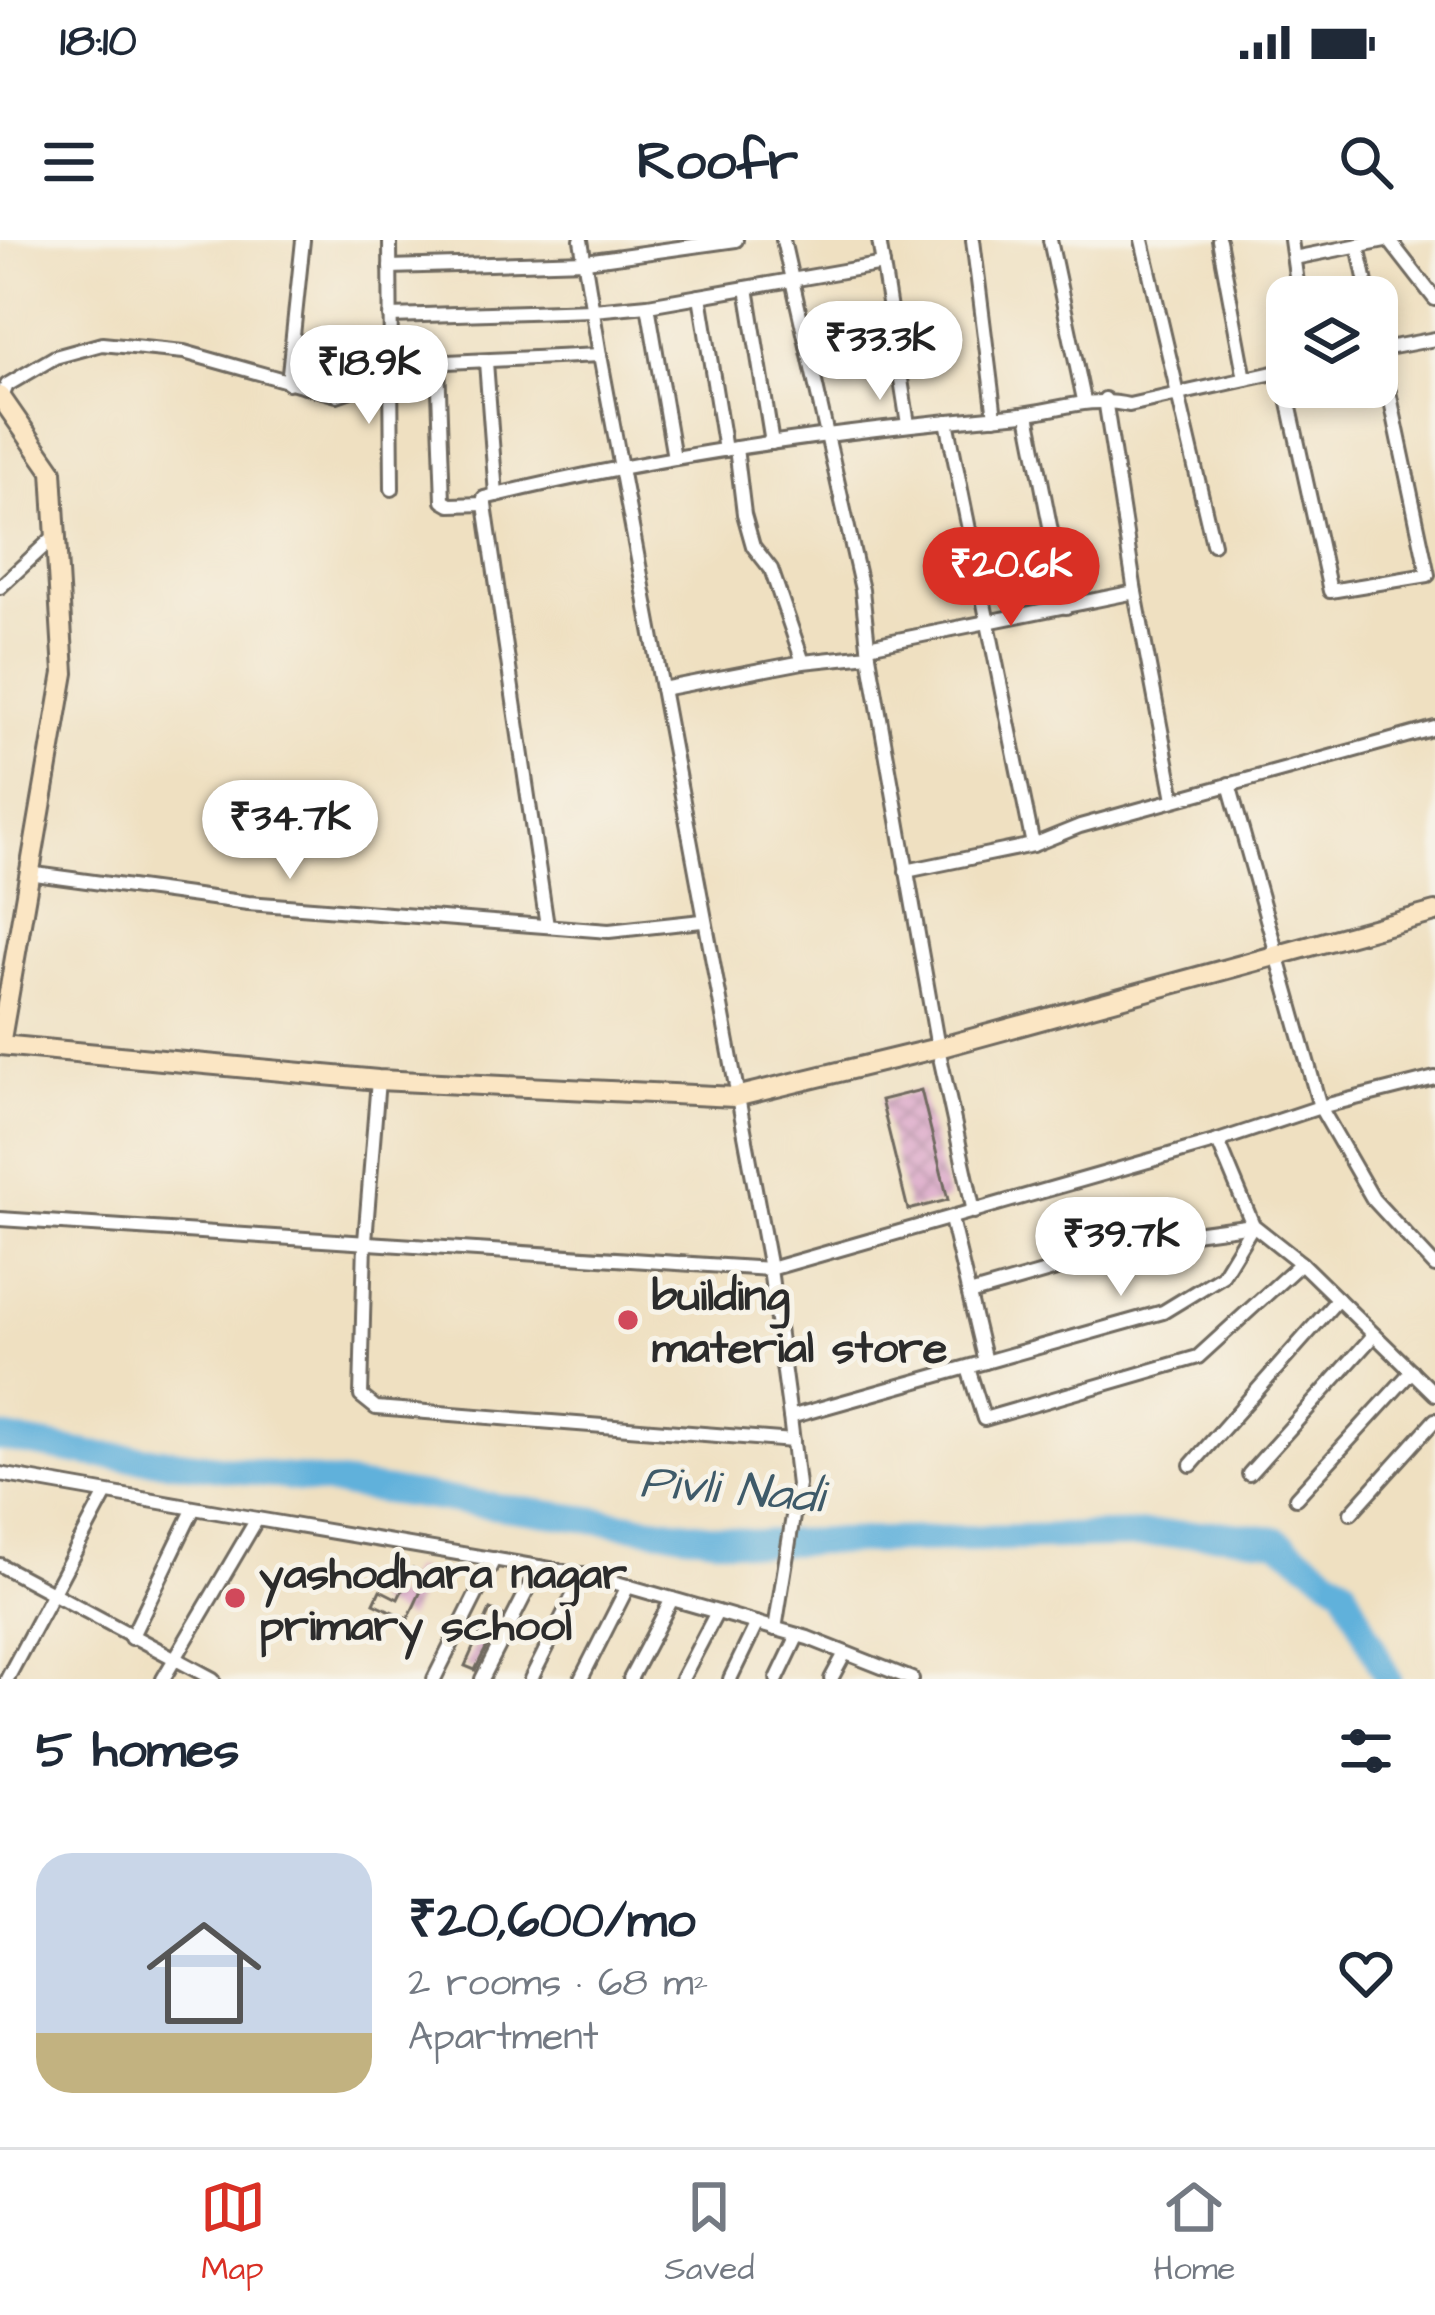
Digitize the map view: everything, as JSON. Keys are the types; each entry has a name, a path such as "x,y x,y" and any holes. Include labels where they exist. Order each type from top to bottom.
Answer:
{"street":[{"path":"288,383 303,240"},
{"path":"390,240 392,489"},
{"path":"581,240 702,921 770,1269 798,1485 775,1629"},
{"path":"390,267 586,261 736,240"},
{"path":"783,240 862,590 905,871 974,1212"},
{"path":"879,240 908,424"},
{"path":"973,240 995,417"},
{"path":"1050,240 1084,400"},
{"path":"1142,240 1213,544"},
{"path":"1219,240 1245,379"},
{"path":"1291,240 1296,276"},
{"path":"1294,258 1387,240 1435,299"},
{"path":"1358,245 1365,276"},
{"path":"390,316 592,310 883,264"},
{"path":"747,288 772,443"},
{"path":"700,296 753,546 771,569 803,662"},
{"path":"648,304 674,458"},
{"path":"1398,343 1435,339"},
{"path":"600,355 393,366 380,380 337,395 184,352 102,344 55,357 2,388 52,471 64,673 0,1046 378,1080 735,1097 938,1048 1435,912"},
{"path":"486,362 490,500 547,926"},
{"path":"438,363 443,501 450,505 490,500 620,467 730,449 908,424 1028,414 1084,400 1130,405 1266,374"},
{"path":"1105,399 1174,799"},
{"path":"1292,408 1330,591 1428,575 1392,408"},
{"path":"1028,414 1066,607"},
{"path":"946,421 1033,845"},
{"path":"0,587 58,534"},
{"path":"662,689 1135,592"},
{"path":"905,871 1033,845 1081,826 1435,728"},
{"path":"1229,784 1320,1107 1373,1198 1435,1266"},
{"path":"28,873 248,903 609,931 702,921"},
{"path":"0,1220 770,1269 1218,1141 1320,1107 1435,1078"},
{"path":"378,1080 365,1241 361,1396 376,1408 793,1441"},
{"path":"1218,1141 1253,1225 1301,1263 1435,1394"},
{"path":"951,1219 985,1362"},
{"path":"790,1418 1163,1312 1222,1276 1253,1225"},
{"path":"969,1294 1172,1236 1253,1225"},
{"path":"968,1368 984,1419 1198,1357 1301,1263"},
{"path":"1191,1465 1338,1299"},
{"path":"1249,1474 1374,1334"},
{"path":"1296,1498 1412,1372"},
{"path":"1351,1513 1435,1420"},
{"path":"0,1474 584,1574 798,1636 884,1674 912,1679"},
{"path":"7,1679 105,1495"},
{"path":"131,1638 193,1510"},
{"path":"164,1679 256,1519"},
{"path":"434,1679 494,1559"},
{"path":"0,1565 213,1679"},
{"path":"482,1679 539,1567"},
{"path":"531,1679 584,1574"},
{"path":"580,1679 628,1586"},
{"path":"630,1679 671,1599"},
{"path":"682,1679 718,1612"},
{"path":"730,1679 757,1624"},
{"path":"777,1679 798,1636"},
{"path":"831,1679 844,1653"}],"building":[{"path":"921,1090 948,1200 908,1210 881,1100"},
{"path":"413,1568 428,1576 408,1619 374,1603 380,1590 398,1599"},
{"path":"490,1610 503,1615 475,1670 465,1666"}],"waterway":[{"name":"Pivli Nadi","path":"0,1438 96,1455 171,1461 758,1543 1220,1533 1277,1540 1344,1587 1388,1679"}],"place":[{"name":"building material store","path":"628,1320"},
{"name":"yashodhara nagar primary school","path":"235,1598"}]}
